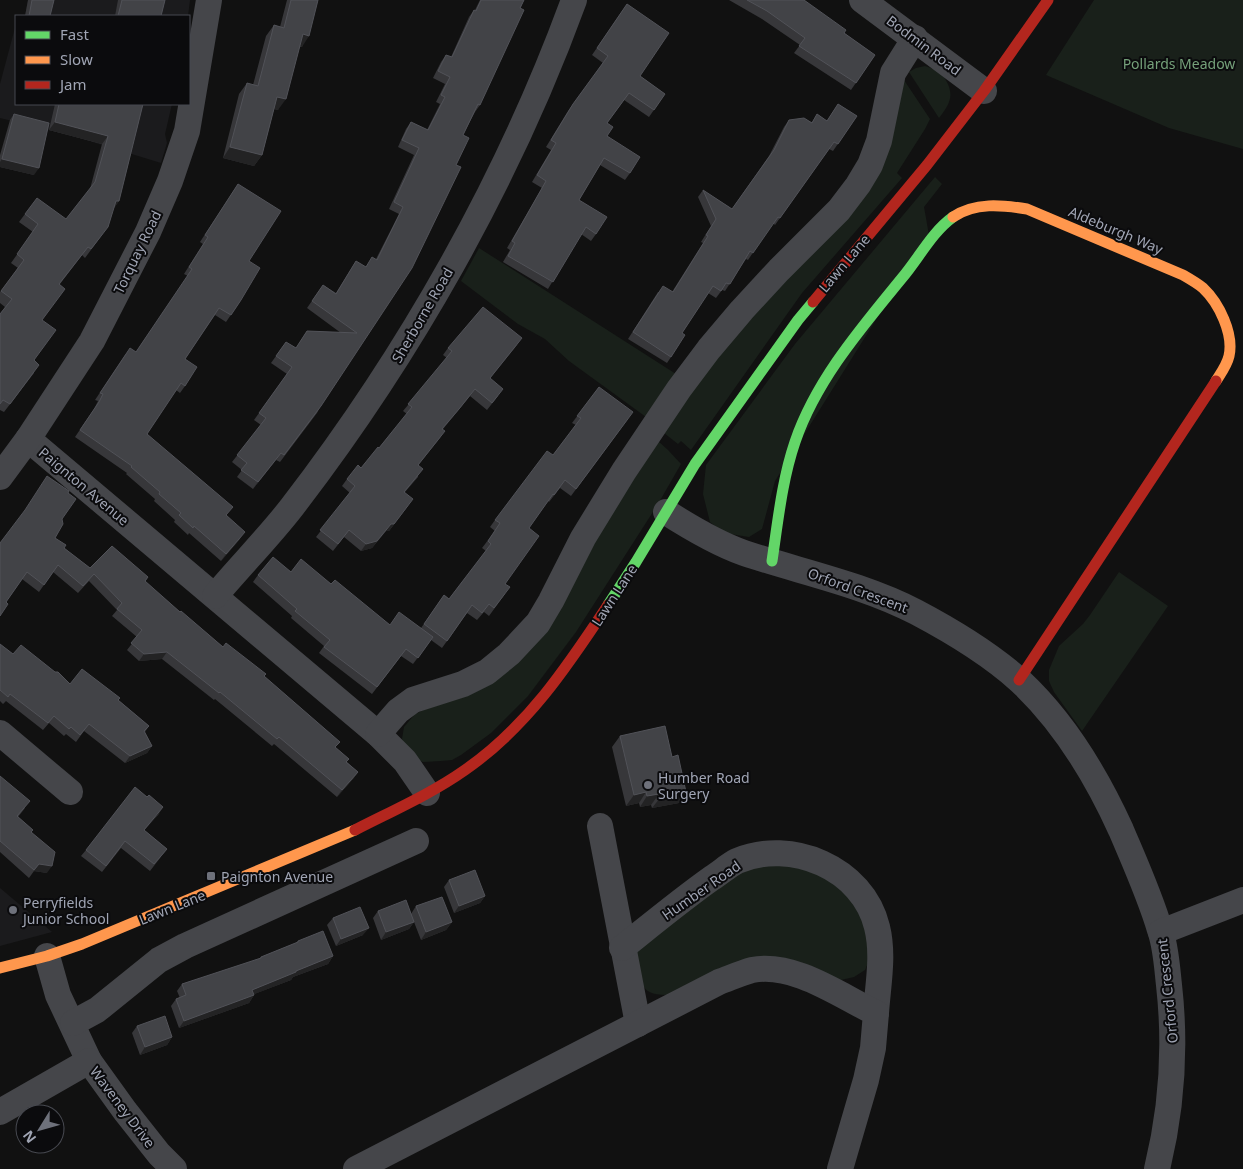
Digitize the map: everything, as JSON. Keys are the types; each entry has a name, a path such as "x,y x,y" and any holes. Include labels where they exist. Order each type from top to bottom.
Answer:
{"street":[{"name":"Torquay Road","path":"0,478 28,440 92,341 148,232 170,181 187,131 209,0"},
{"name":"Sherborne Road","path":"215,596 290,509 331,456 381,384 418,325 501,171 563,30 574,0"},
{"name":"Bodmin Road","path":"862,0 984,91"},
{"name":"Lawn Lane","path":"0,968 47,956 82,944 216,890 352,831 427,793 465,770 502,741 549,692 576,654 710,443 798,320 927,165 984,91 1048,0"},
{"path":"378,734 398,710 413,700 464,684 487,672 509,654 538,623 552,601 583,538 624,471 679,390 709,349 742,310 839,210 858,185 870,166 880,142 893,73 915,38"},
{"name":"Aldeburgh Way","path":"772,561 787,468 802,425 814,401 841,357 939,230 956,215 978,206 1002,205 1027,209 1183,275 1202,287 1213,300 1222,318 1228,337 1229,356 1223,370 1019,680"},
{"name":"Paignton Avenue","path":"28,440 378,734 404,761 427,793"},
{"name":"Orford Crescent","path":"666,512 699,533 742,552 873,593 914,611 952,632 1019,680 1040,702 1076,747 1094,776 1140,874 1161,932 1172,1005 1174,1052 1166,1134 1156,1169"},
{"path":"0,733 70,792"},
{"path":"600,826 638,1024"},
{"path":"72,1023 97,1010 158,960 184,946 416,842"},
{"name":"Humber Road","path":"622,948 698,888 736,862 756,856 774,853 793,853 813,858 836,871 855,887 870,907 877,926 882,953 873,1048 866,1080 840,1169"},
{"name":"Orford Crescent","path":"1161,932 1243,900"},
{"name":"Waveney Drive","path":"47,956 58,995 89,1061 125,1111 159,1154 174,1169"},
{"path":"356,1169 719,982 751,970 777,969 808,978 876,1013"},
{"path":"0,1112 89,1061"}],"shaded area":[{"path":"28,0 190,0 188,15 25,15"},
{"path":"15,28 15,105 172,105 165,134 167,143 161,163 73,136 0,118 0,84"},
{"name":"Perryfields Junior School","path":"0,888 52,932 0,946"}],"green space":[{"name":"Pollards Meadow","path":"1094,0 1243,0 1243,149 1169,128 1046,75"},
{"path":"925,66 940,71 950,90 950,100 939,118 909,72"},
{"path":"902,77 930,119 897,173 902,178 802,293 691,450 681,441 678,444 664,433 677,411 733,336 813,250"},
{"path":"935,177 942,184 924,207 929,235 775,481 762,529 749,537 724,533 710,522 703,494 706,465 795,344"},
{"path":"479,248 676,374 646,417 569,361 545,339 518,324 461,281"},
{"path":"658,441 681,464 658,504 576,632 528,696 491,733 461,755 452,760 441,761 423,762 415,759 402,739 404,727 415,714 464,697 603,527"},
{"path":"1119,572 1168,606 1082,731 1054,692 1049,681 1049,670 1059,646 1083,624"},
{"path":"758,865 796,865 833,880 861,910 871,957 865,970 854,977 841,980 812,969 669,995 651,993 646,989 640,979 635,955 640,948 724,881"}],"building":[{"path":"32,0 54,0 50,15 29,15"},
{"path":"122,0 165,0 161,15 118,15"},
{"path":"291,0 318,0 309,36 303,34 286,99 277,97 262,155 230,147 247,83 258,86 274,25 284,28"},
{"path":"481,0 524,0 520,8 524,10 480,105 478,104 463,135 469,138 456,165 461,167 412,268 321,406 284,455 281,453 258,482 241,470 247,463 237,455 266,418 259,413 292,367 276,356 286,342 296,348 307,331 357,333 312,301 323,285 336,294 356,261 366,267 372,257 377,260 403,207 394,202 419,148 402,140 411,122 428,130 445,97 441,95 450,77 438,71 446,55 452,57 474,10 476,11"},
{"path":"747,0 804,0 846,30 844,33 875,55 856,83 799,46 805,38 767,11"},
{"path":"627,4 669,33 640,76 665,94 654,110 629,93 607,123 613,127 607,136 640,157 630,173 604,158 579,200 607,217 596,234 586,227 553,282 508,256 515,243 512,241 546,181 537,175 556,143 551,140 573,104 608,56 597,48"},
{"path":"838,104 857,116 838,144 834,142 753,253 750,251 730,284 726,283 721,291 713,286 682,333 685,335 671,357 633,332 663,286 673,292 708,236 706,235 716,219 703,190 732,209 774,150 789,120 804,118 812,123 817,114 827,121"},
{"path":"59,105 143,105 119,201 116,201 108,227 91,249 88,247 59,284 65,289 42,320 56,330 34,360 39,365 10,404 3,400 0,404 0,314 12,299 1,291 24,260 17,254 38,224 25,214 37,198 66,219 95,182 108,136 55,122"},
{"path":"14,114 49,123 39,168 2,159"},
{"path":"238,184 281,211 249,261 260,268 241,300 231,315 219,308 185,359 197,367 185,386 181,383 147,434 233,507 226,515 245,532 226,554 179,515 181,513 159,494 160,492 132,466 80,430 99,402 103,394 100,393 130,348 136,352 192,269 189,267 208,237 205,235"},
{"path":"483,307 522,338 490,378 503,389 492,403 475,389 442,429 445,431 418,465 423,469 404,492 413,499 394,524 391,524 377,541 366,544 349,530 338,544 320,530 355,486 347,479 358,465 361,468 412,407 408,404 452,351 448,348"},
{"path":"599,387 633,412 576,489 565,480 553,494 529,528 539,536 505,584 510,587 494,608 489,604 482,613 472,605 447,641 424,624 444,595 449,599 491,544 488,541 500,523 495,520 547,451 553,455 581,418 577,416"},
{"path":"47,476 69,491 68,493 76,499 62,519 63,524 55,538 66,545 64,548 90,568 112,546 148,577 145,581 180,612 223,647 226,643 266,674 264,676 340,742 335,747 349,759 346,762 358,772 342,790 279,737 277,739 220,692 167,652 144,654 131,643 142,630 117,609 122,603 94,574 83,586 58,565 44,585 27,572 6,602 8,604 0,616 0,543 25,510"},
{"path":"273,557 291,572 301,559 331,584 335,580 390,625 399,612 433,637 418,658 406,649 377,687 324,647 330,640 295,611 297,609 258,575"},
{"path":"0,644 13,654 21,645 55,672 58,672 70,684 82,669 120,698 118,700 149,726 144,731 152,746 130,756 89,724 80,735 71,727 69,729 54,716 48,723 10,694 8,697 0,690"},
{"name":"Humber Road Surgery","path":"665,726 672,757 678,755 686,792 660,798 659,794 647,796 646,792 634,795 620,736"},
{"path":"0,776 30,801 17,816 33,830 31,832 55,852 52,866 39,864 34,870 0,841"},
{"path":"135,787 147,797 149,795 163,807 144,830 167,849 154,864 125,841 106,866 86,850"},
{"path":"475,870 485,896 459,906 449,880"},
{"path":"442,897 452,922 426,932 416,906"},
{"path":"406,900 414,922 386,932 378,911"},
{"path":"360,907 369,928 341,939 333,918"},
{"path":"323,931 333,956 252,990 254,995 184,1021 176,999 186,995 182,984 261,958"},
{"path":"165,1016 172,1037 145,1047 137,1026"}],"traffic: fast":[{"path":"772,561 787,471 795,442 815,397 856,335 932,238 953,217"},
{"path":"608,605 695,464 798,320 813,302"}],"traffic: slow":[{"path":"953,217 961,212 979,207 1008,206 1027,209 1183,275 1193,281 1203,288 1215,302 1227,329 1230,347 1229,356 1216,381"},
{"path":"0,968 47,956 82,944 355,830"}],"traffic: jam":[{"path":"813,302 927,165 984,91 1048,0"},
{"path":"1019,680 1216,381"},
{"path":"355,830 439,787 465,770 508,735 561,673 608,605"}],"place":[{"name":"Humber Road Surgery","path":"648,785"},
{"name":"Paignton Avenue","path":"211,876"},
{"name":"Perryfields Junior School","path":"13,910"}]}
